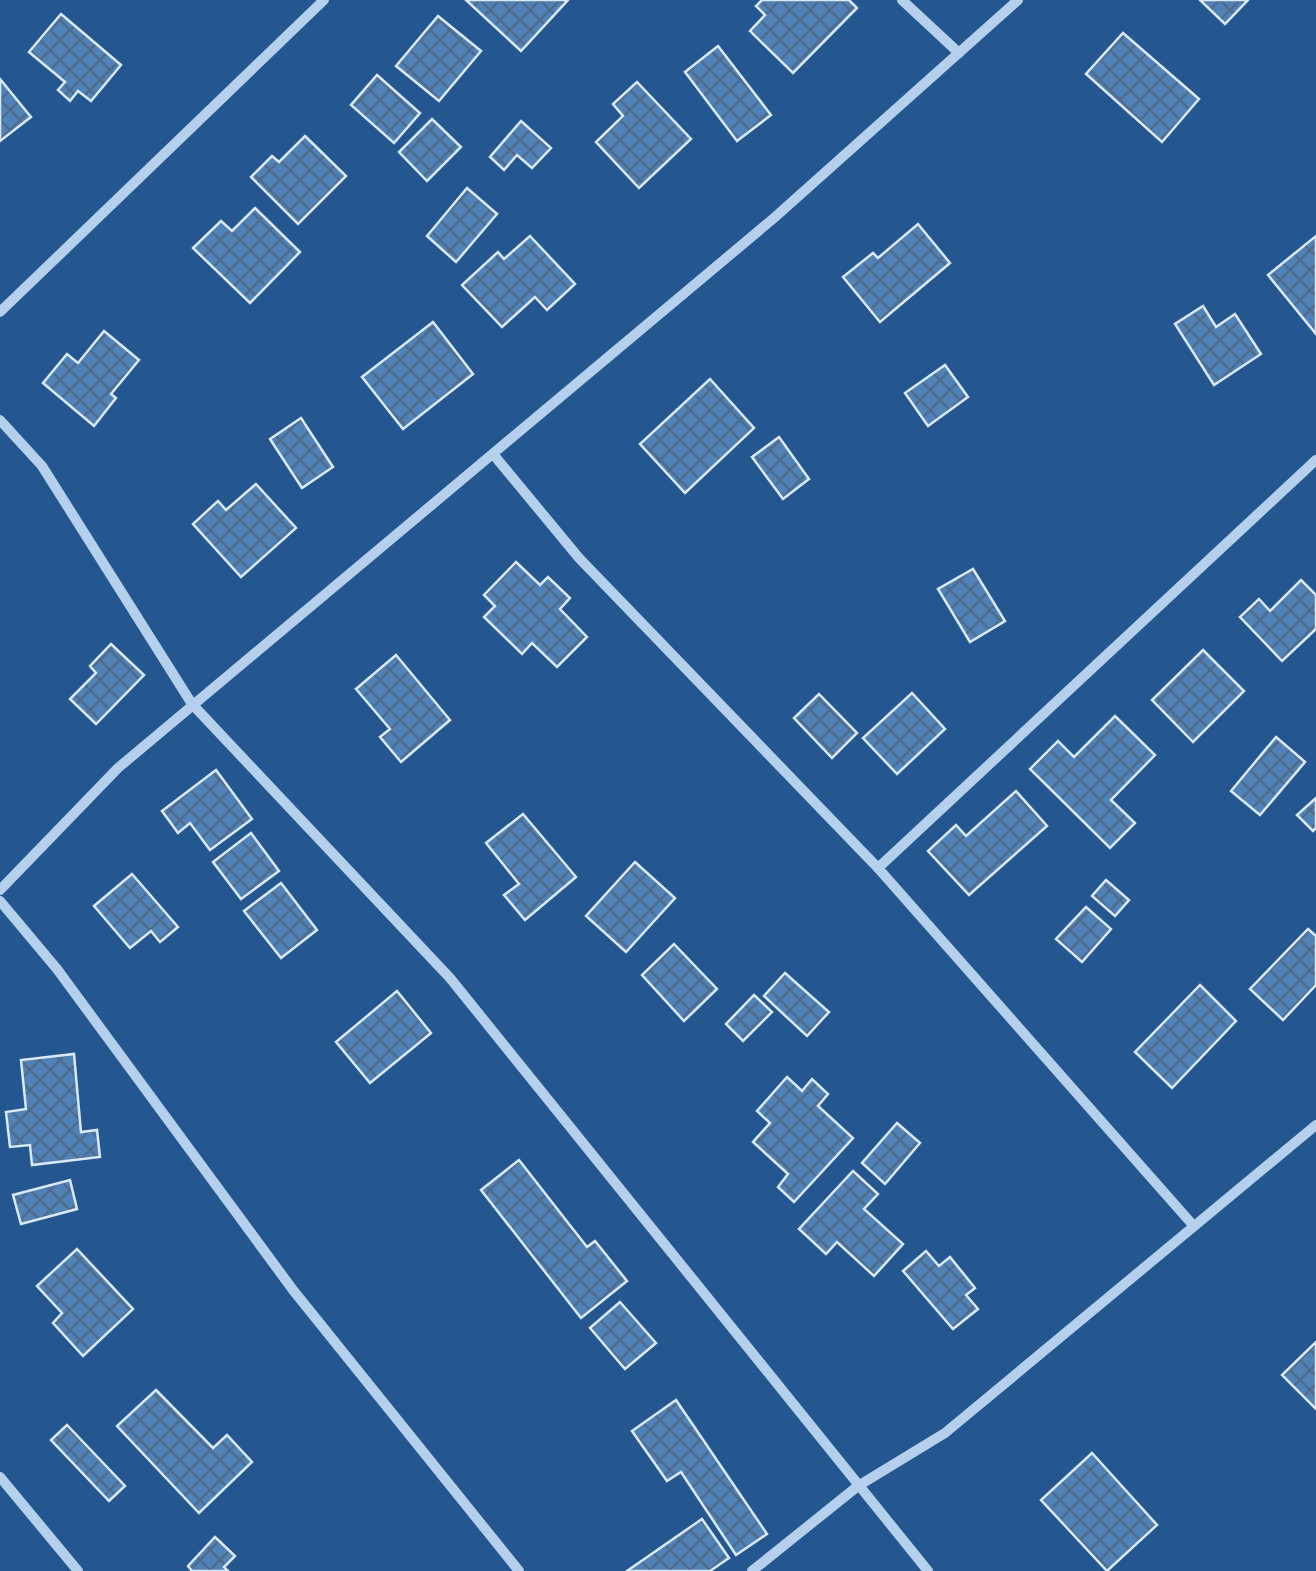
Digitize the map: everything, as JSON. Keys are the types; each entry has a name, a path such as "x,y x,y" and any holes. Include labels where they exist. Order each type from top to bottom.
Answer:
{"street":[{"path":"0,312 324,0"},
{"path":"902,0 958,53"},
{"path":"0,890 118,768 774,218 1018,0"},
{"path":"0,420 42,466 192,704 450,978 928,1571"},
{"path":"493,454 579,558 878,868 1192,1224"},
{"path":"878,868 1316,460"},
{"path":"0,901 57,969 293,1290 519,1571"},
{"path":"752,1571 858,1486 945,1434 1192,1224 1316,1125"},
{"path":"0,1477 78,1571"}],"building":[{"path":"466,0 568,0 521,51"},
{"path":"762,0 849,0 857,8 793,73 750,31 765,15 756,6"},
{"path":"1200,0 1248,0 1225,24"},
{"path":"61,14 121,65 91,101 78,91 70,101 58,90 65,82 29,52"},
{"path":"438,16 481,51 439,101 396,66"},
{"path":"1123,33 1199,99 1162,142 1086,74"},
{"path":"718,46 771,115 737,141 685,72"},
{"path":"377,75 420,113 394,143 351,105"},
{"path":"0,79 31,117 0,141"},
{"path":"637,82 691,139 639,188 596,142 623,116 613,104"},
{"path":"432,119 461,147 427,181 399,152"},
{"path":"521,121 551,148 532,168 517,155 504,170 490,157"},
{"path":"305,136 346,176 298,224 251,177 272,156 279,162"},
{"path":"467,188 497,214 456,262 427,236"},
{"path":"255,208 300,252 250,303 193,248 221,221 232,231"},
{"path":"918,224 950,263 880,322 843,277 873,253 878,258"},
{"path":"530,236 575,284 547,310 535,297 502,327 462,285 498,252 504,259"},
{"path":"1316,236 1316,334 1268,275"},
{"path":"1203,306 1216,327 1235,314 1261,354 1214,385 1175,324"},
{"path":"433,322 473,374 403,429 362,377"},
{"path":"104,331 139,360 111,394 116,398 94,426 43,383 67,354 78,363"},
{"path":"945,365 968,397 928,426 905,393"},
{"path":"710,379 754,428 685,493 640,444"},
{"path":"301,418 333,467 302,488 270,439"},
{"path":"779,437 809,479 783,499 752,457"},
{"path":"256,484 296,528 241,577 193,524 218,501 226,510"},
{"path":"516,562 540,585 548,577 570,598 560,609 587,637 557,667 532,643 522,654 484,617 495,606 484,595"},
{"path":"973,569 1005,621 970,642 938,589"},
{"path":"1301,580 1316,595 1316,629 1282,661 1240,617 1259,599 1270,611"},
{"path":"111,644 144,675 96,724 70,699 96,673 90,666"},
{"path":"1203,650 1244,691 1193,742 1152,700"},
{"path":"396,655 450,720 401,762 380,737 390,729 356,689"},
{"path":"912,693 945,729 897,774 863,738"},
{"path":"819,694 857,733 832,758 794,718"},
{"path":"1115,716 1155,755 1111,800 1135,823 1110,848 1030,769 1058,741 1074,757"},
{"path":"1276,737 1305,762 1260,815 1231,791"},
{"path":"216,770 252,819 210,850 190,823 178,833 162,811"},
{"path":"1016,791 1047,826 969,895 928,851 956,825 966,836"},
{"path":"1316,798 1316,828 1313,831 1297,815"},
{"path":"523,814 576,877 525,920 504,895 519,884 486,843"},
{"path":"251,833 279,871 241,899 213,862"},
{"path":"635,862 675,898 626,952 586,916"},
{"path":"132,874 178,927 160,942 151,931 130,948 94,906"},
{"path":"1106,880 1129,900 1115,916 1092,896"},
{"path":"281,883 317,930 281,958 244,911"},
{"path":"1086,907 1111,929 1082,962 1056,939"},
{"path":"1308,929 1316,936 1316,985 1283,1020 1250,989"},
{"path":"674,944 717,989 684,1021 642,975"},
{"path":"785,973 829,1012 807,1036 764,996"},
{"path":"1200,985 1236,1021 1172,1088 1135,1052"},
{"path":"397,991 431,1033 370,1083 336,1042"},
{"path":"754,995 772,1012 743,1041 726,1024"},
{"path":"74,1054 81,1132 97,1130 100,1157 32,1165 30,1145 10,1147 6,1112 26,1109 21,1060"},
{"path":"787,1077 802,1091 812,1079 828,1094 818,1106 853,1138 794,1202 778,1187 788,1174 753,1142 770,1123 757,1111"},
{"path":"897,1123 920,1143 885,1184 862,1163"},
{"path":"519,1160 587,1247 595,1241 627,1281 581,1318 481,1190"},
{"path":"853,1171 878,1194 864,1209 903,1244 874,1276 837,1242 826,1254 799,1229"},
{"path":"70,1180 77,1209 21,1224 13,1195"},
{"path":"77,1249 133,1309 83,1356 53,1323 62,1313 37,1286"},
{"path":"926,1251 939,1266 950,1257 975,1288 966,1295 978,1309 953,1329 903,1271"},
{"path":"620,1302 656,1343 625,1369 590,1328"},
{"path":"1316,1342 1316,1409 1282,1375"},
{"path":"156,1390 213,1448 227,1435 252,1462 199,1513 117,1426"},
{"path":"676,1400 767,1534 736,1555 681,1472 667,1481 632,1431"},
{"path":"67,1425 125,1486 109,1501 51,1440"},
{"path":"1092,1453 1157,1525 1107,1571 1041,1500"},
{"path":"702,1519 729,1558 710,1571 627,1571"},
{"path":"215,1537 235,1556 224,1567 228,1571 192,1571 188,1566"}]}
